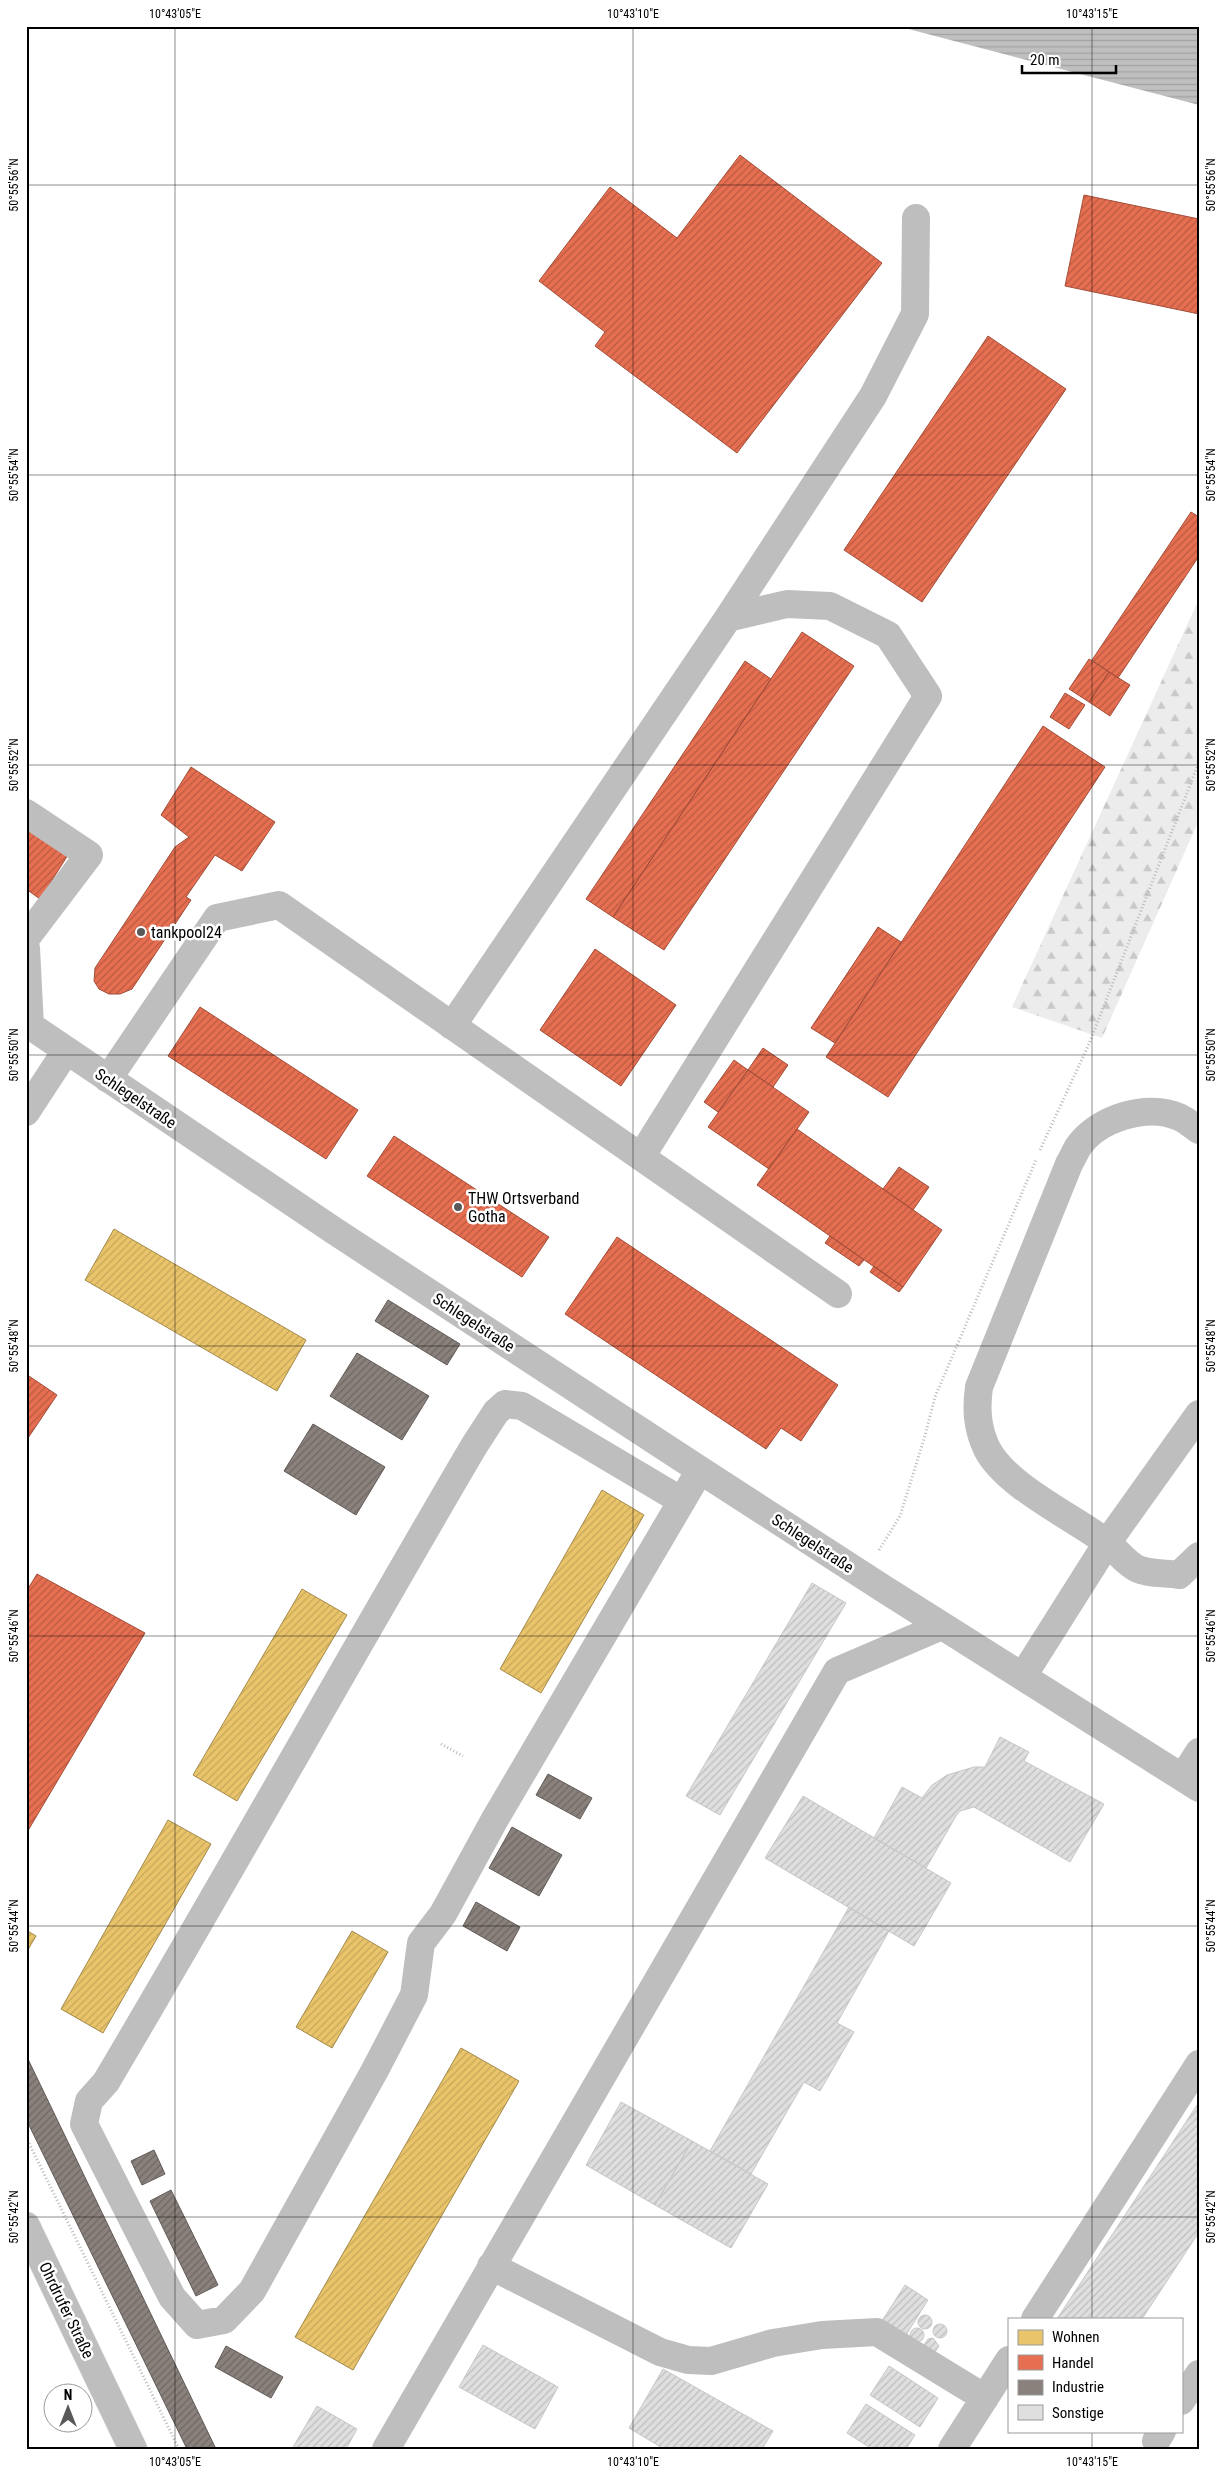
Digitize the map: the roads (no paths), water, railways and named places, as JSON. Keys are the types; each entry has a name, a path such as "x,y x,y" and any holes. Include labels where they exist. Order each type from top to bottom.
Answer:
{"street":[{"path":"452,1026 728,618 873,396 915,314 916,218"},
{"path":"640,1157 928,696 888,635 830,606 787,604 728,618"},
{"path":"26,813 89,855 26,938"},
{"path":"108,1079 217,918 279,905 838,1294"},
{"path":"26,948 28,1025"},
{"name":"Schlegelstraße","path":"28,1025 333,1230 700,1470 942,1626 1191,1782"},
{"path":"26,1112 66,1050"},
{"path":"1199,1130 1179,1117 1160,1112 1144,1112 1127,1115 1106,1124 1095,1130 1079,1146 1069,1164 979,1386 977,1419 988,1450 998,1464 1013,1479 1107,1543 1138,1569 1179,1575 1199,1556"},
{"path":"682,1501 522,1406 506,1404 496,1412 474,1446 350,1656 217,1894 106,2082 90,2101 84,2124 172,2297 197,2325 224,2320 252,2291 375,2070 414,1995 421,1943 443,1914 495,1819 682,1501 700,1470"},
{"path":"1023,1676 1107,1543 1199,1414"},
{"path":"386,2449 837,1671 942,1626"},
{"path":"1191,1782 1199,1752"},
{"path":"1036,2318 1199,2064"},
{"name":"Ohrdrufer Straße","path":"26,2226 133,2449"},
{"path":"491,2266 660,2352 688,2360 710,2362 773,2343 822,2335 877,2332 985,2398"},
{"path":"952,2449 1008,2362"},
{"path":"1182,2400 1199,2374"}],"place":[{"name":"tankpool24","path":"141,932"},
{"name":"THW Ortsverband Gotha","path":"458,1207"}]}
